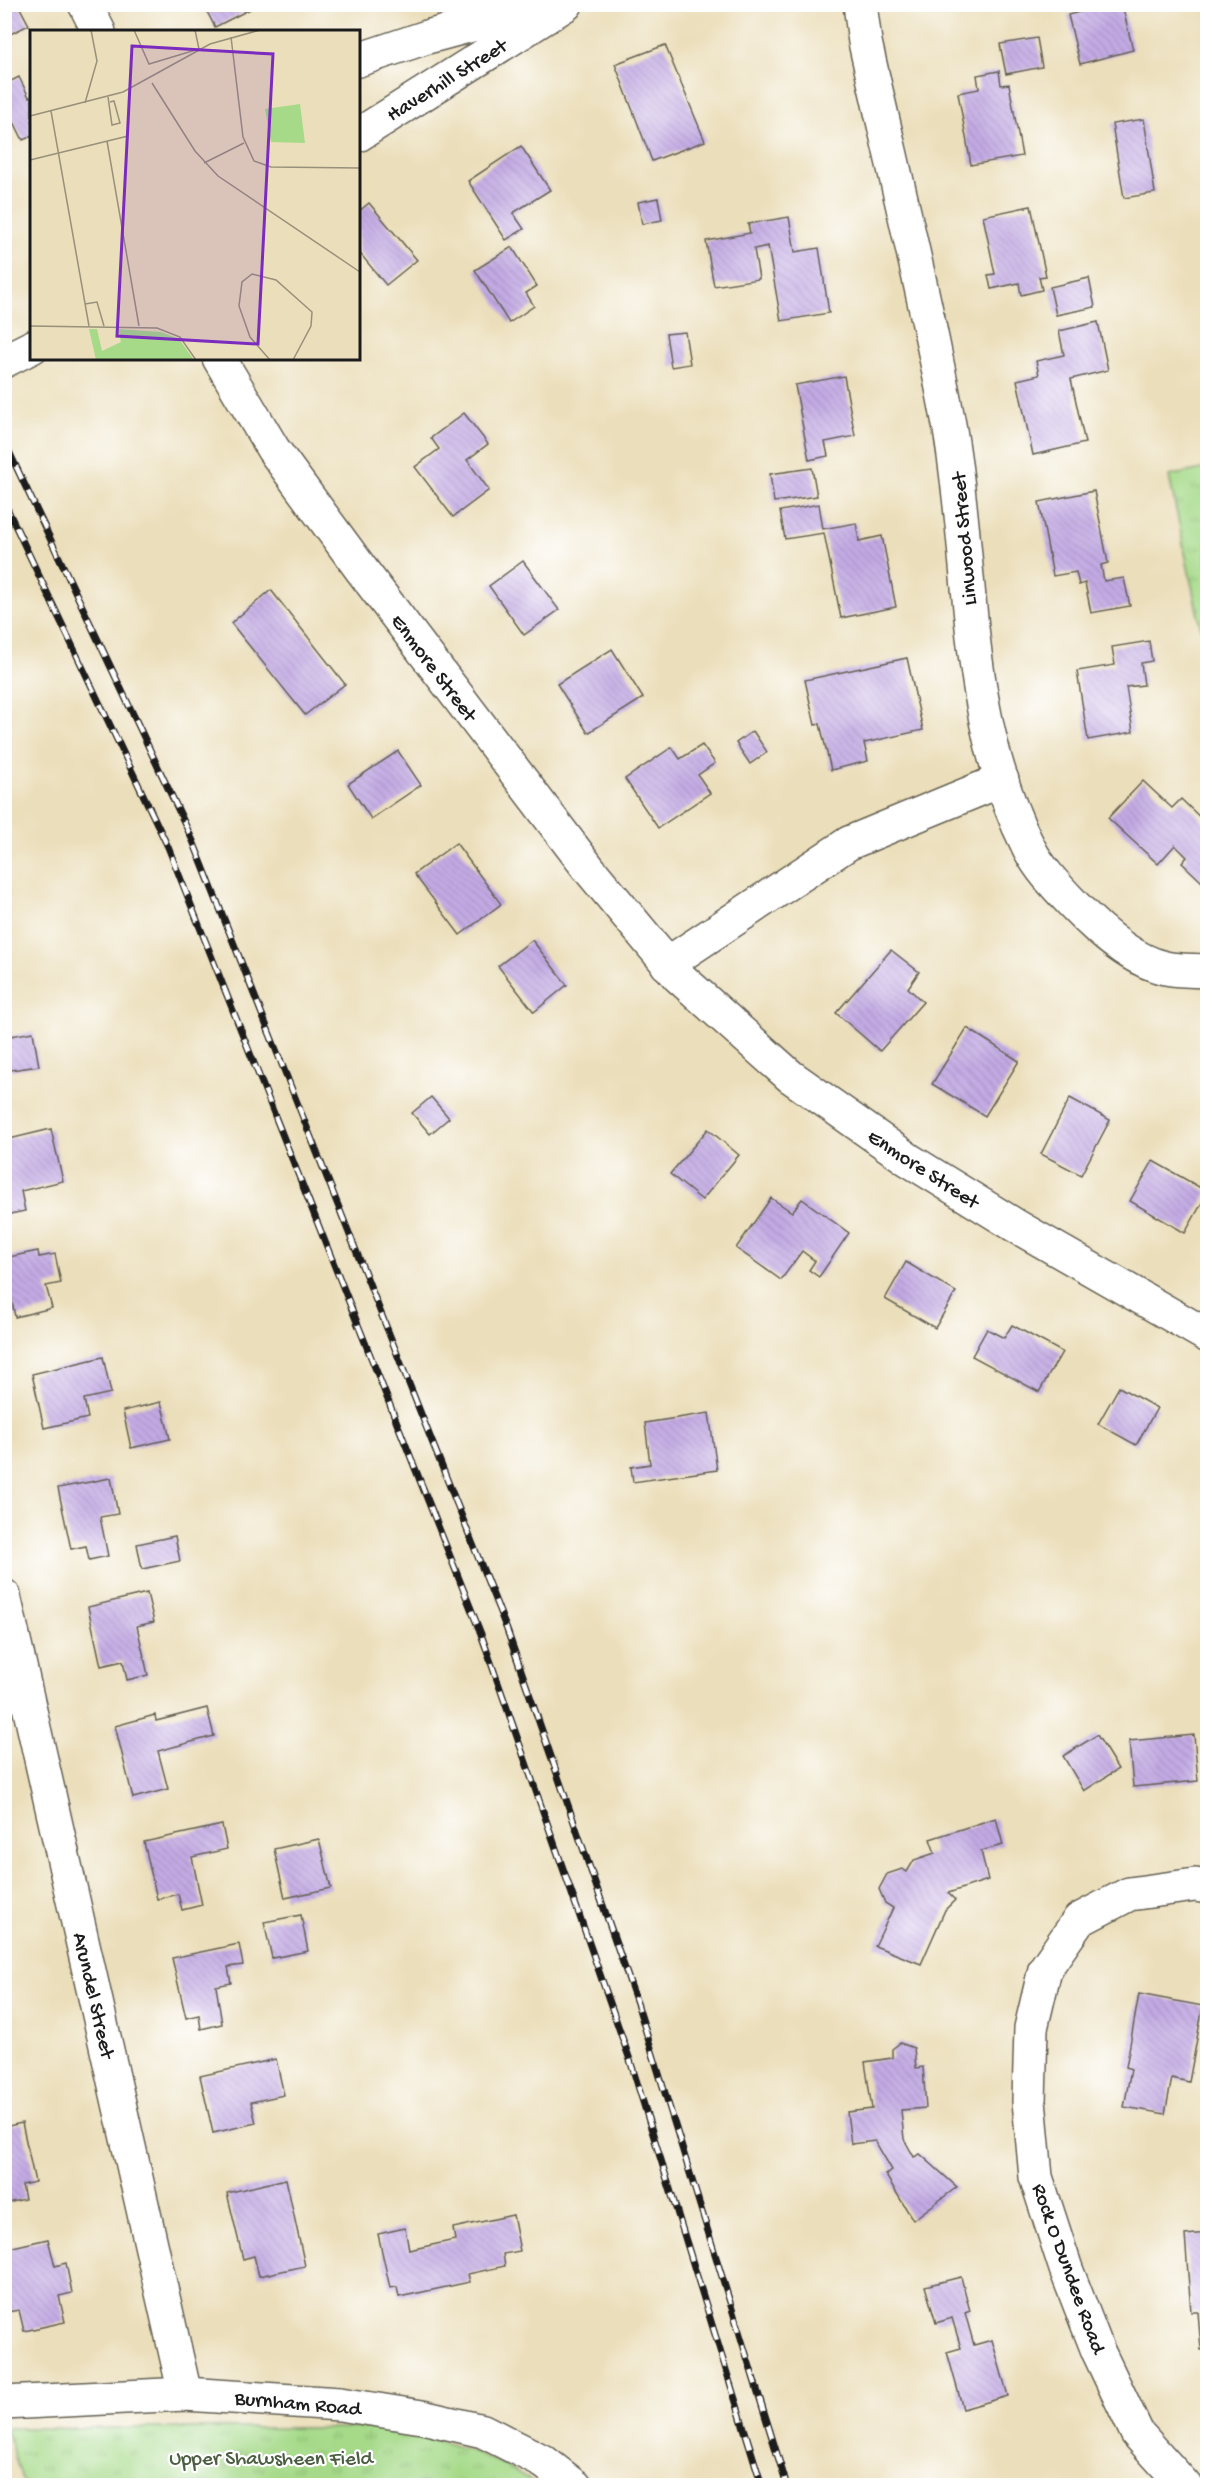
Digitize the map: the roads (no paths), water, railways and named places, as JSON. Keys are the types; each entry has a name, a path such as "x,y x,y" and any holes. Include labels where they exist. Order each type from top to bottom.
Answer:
{"street":[{"path":"85,4 98,30"},
{"path":"360,59 427,37 551,4"},
{"name":"Haverhill Street","path":"360,134 566,4"},
{"name":"Linwood Street","path":"860,4 865,42 942,389 958,483 970,623 989,729 1002,780 1030,850 1048,878 1096,927 1137,957 1153,964 1168,968 1208,971"},
{"path":"4,361 30,347"},
{"name":"Enmore Street","path":"220,360 273,449 589,869 667,964 729,1024 790,1076 909,1160 1016,1226 1208,1335"},
{"path":"667,964 849,843 1002,780"},
{"name":"Arundel Street","path":"4,1596 185,2394"},
{"name":"Rock O Dundee Road","path":"1185,2486 1137,2433 1098,2351 1066,2269 1036,2177 1029,2101 1031,2028 1045,1969 1079,1920 1130,1894 1195,1885 1208,1887"},
{"name":"Burnham Road","path":"4,2403 185,2394 340,2404 422,2417 483,2431 544,2462 574,2486"}],"railway":[{"path":"4,441 193,841 507,1630 638,2006 787,2486"},
{"path":"4,502 168,847 481,1634 630,2060 762,2486"}],"park label":[{"name":"Upper Shawsheen Field","path":"271,2457"}]}
